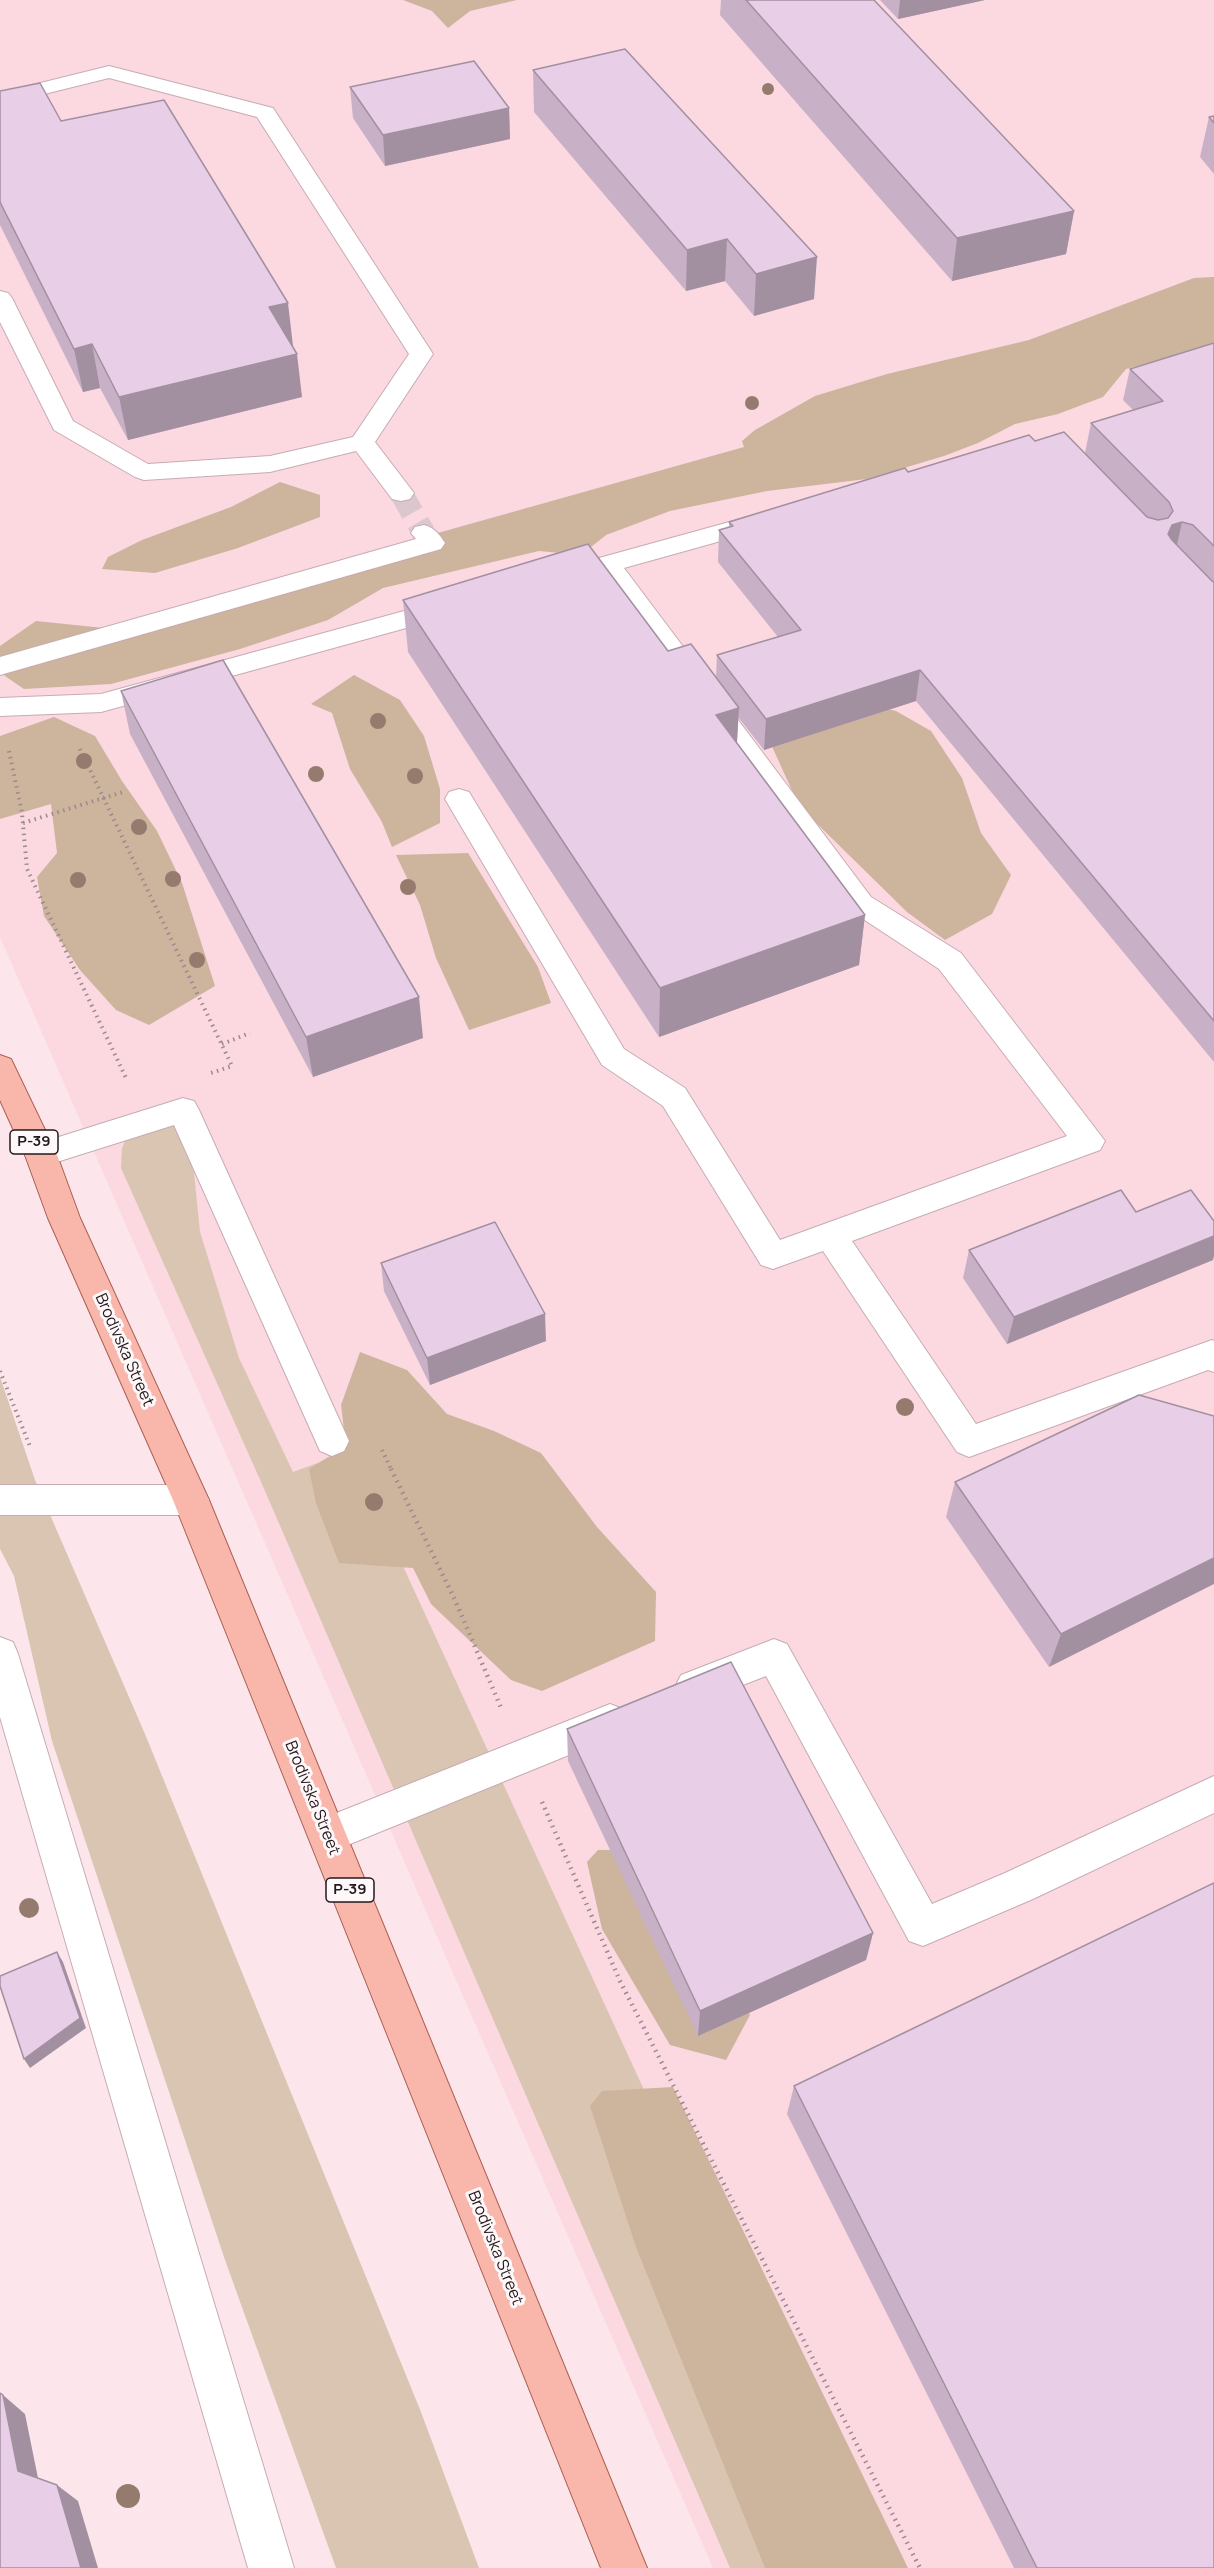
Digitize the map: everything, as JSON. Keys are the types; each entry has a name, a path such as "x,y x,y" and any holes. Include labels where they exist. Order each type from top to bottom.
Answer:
{"main road":[{"name":"Brodivska Street","path":"0,1067 40,1155 64,1218 191,1500 624,2568"}],"street":[{"path":"0,99 109,72 264,113 421,354 363,442 270,464 144,472 63,425 0,298"},
{"path":"363,442 401,493"},
{"path":"531,585 781,516"},
{"path":"0,666 432,543 424,533"},
{"path":"459,799 613,1057 674,1097 773,1256 1089,1141 950,961 861,904 608,564"},
{"path":"0,706 101,703 477,600"},
{"path":"40,1155 183,1110 332,1441"},
{"path":"830,1235 969,1442 1212,1354 1214,1358"},
{"path":"0,1500 191,1500"},
{"path":"0,1654 271,2568"},
{"path":"327,1835 774,1656 922,1927 1019,1886 1214,1794"}],"path":[{"path":"56,704 104,798 232,1066 211,1073"},
{"path":"9,749 23,823 27,869 147,1121"},
{"path":"23,823 126,791"},
{"path":"222,1044 250,1033"},
{"path":"0,1371 51,1500"},
{"path":"332,1441 370,1427 455,1600 620,1981 921,2568"}],"shaded area":[{"path":"0,0 1214,0 1214,2568 713,2568 0,937"},
{"path":"403,0 517,0 470,11 448,28 432,11"},
{"path":"1214,277 1214,351 1184,353 1126,369 1103,397 1058,414 1015,424 978,443 944,456 867,479 767,491 670,511 606,535 581,555 539,551 383,588 328,620 240,649 111,684 24,689 5,676 0,665 0,646 36,621 104,628 189,606 363,554 744,447 742,441 755,430 815,396 887,374 1029,340 1194,278"},
{"path":"280,482 320,495 320,517 238,548 155,573 102,569 108,557 142,540 231,507"},
{"path":"354,675 400,700 424,736 440,789 440,823 392,847 382,822 350,769 332,713 311,704"},
{"path":"860,702 896,711 931,731 962,778 981,833 1011,875 992,914 945,940 907,912 799,806 770,742"},
{"path":"54,717 95,736 122,781 157,831 182,883 215,986 149,1025 116,1010 80,970 44,916 37,877 57,853 51,804 0,819 0,736"},
{"path":"468,853 538,967 551,1003 469,1030 436,958 420,905 396,855"},
{"path":"170,1119 179,1127 194,1173 200,1232 239,1358 293,1472 350,1451 864,2568 730,2568 262,1484 121,1168 122,1148 131,1128"},
{"path":"360,1352 407,1370 447,1414 494,1431 541,1453 597,1527 656,1592 655,1641 542,1691 511,1680 431,1604 413,1568 339,1563 316,1503 309,1469 346,1446 341,1405"},
{"path":"0,1377 35,1480 145,1734 421,2412 479,2568 336,2568 225,2260 52,1741 14,1576 0,1549"},
{"path":"598,1850 663,1850 750,2015 726,2060 670,2045 602,1929 587,1862"},
{"path":"673,2087 908,2568 765,2568 636,2247 590,2106 602,2091"}],"building":[{"path":"746,0 874,0 1074,211 957,238"},
{"path":"625,49 817,257 756,274 727,239 687,250 533,70"},
{"path":"474,61 509,108 383,135 350,87"},
{"path":"40,83 61,121 164,100 288,303 269,307 297,354 119,397 92,344 74,349 0,202 0,91"},
{"path":"1214,343 1214,546 1193,525 1182,522 1172,525 1168,534 1214,582 1214,1021 920,670 766,719 717,655 801,630 719,530 733,526 729,522 905,468 908,472 1029,435 1035,441 1064,432 1147,517 1158,520 1168,518 1173,511 1169,502 1091,423 1163,401 1130,369"},
{"path":"588,544 668,651 691,644 739,708 716,715 865,915 660,988 403,600"},
{"path":"223,660 419,997 306,1037 121,691"},
{"path":"1121,1190 1136,1212 1191,1190 1214,1221 1214,1236 1014,1317 969,1250"},
{"path":"495,1222 545,1314 427,1358 381,1263"},
{"path":"1139,1395 1214,1416 1214,1558 1061,1634 955,1482"},
{"path":"731,1662 873,1933 700,2011 567,1729"},
{"path":"1214,1883 1214,2568 1037,2568 794,2086"},
{"path":"57,1952 80,2018 24,2059 0,1986 0,1976"},
{"path":"0,2393 3,2395 18,2471 57,2485 81,2568 0,2568"}],"tunnel":[{"path":"401,493 424,533"}]}
